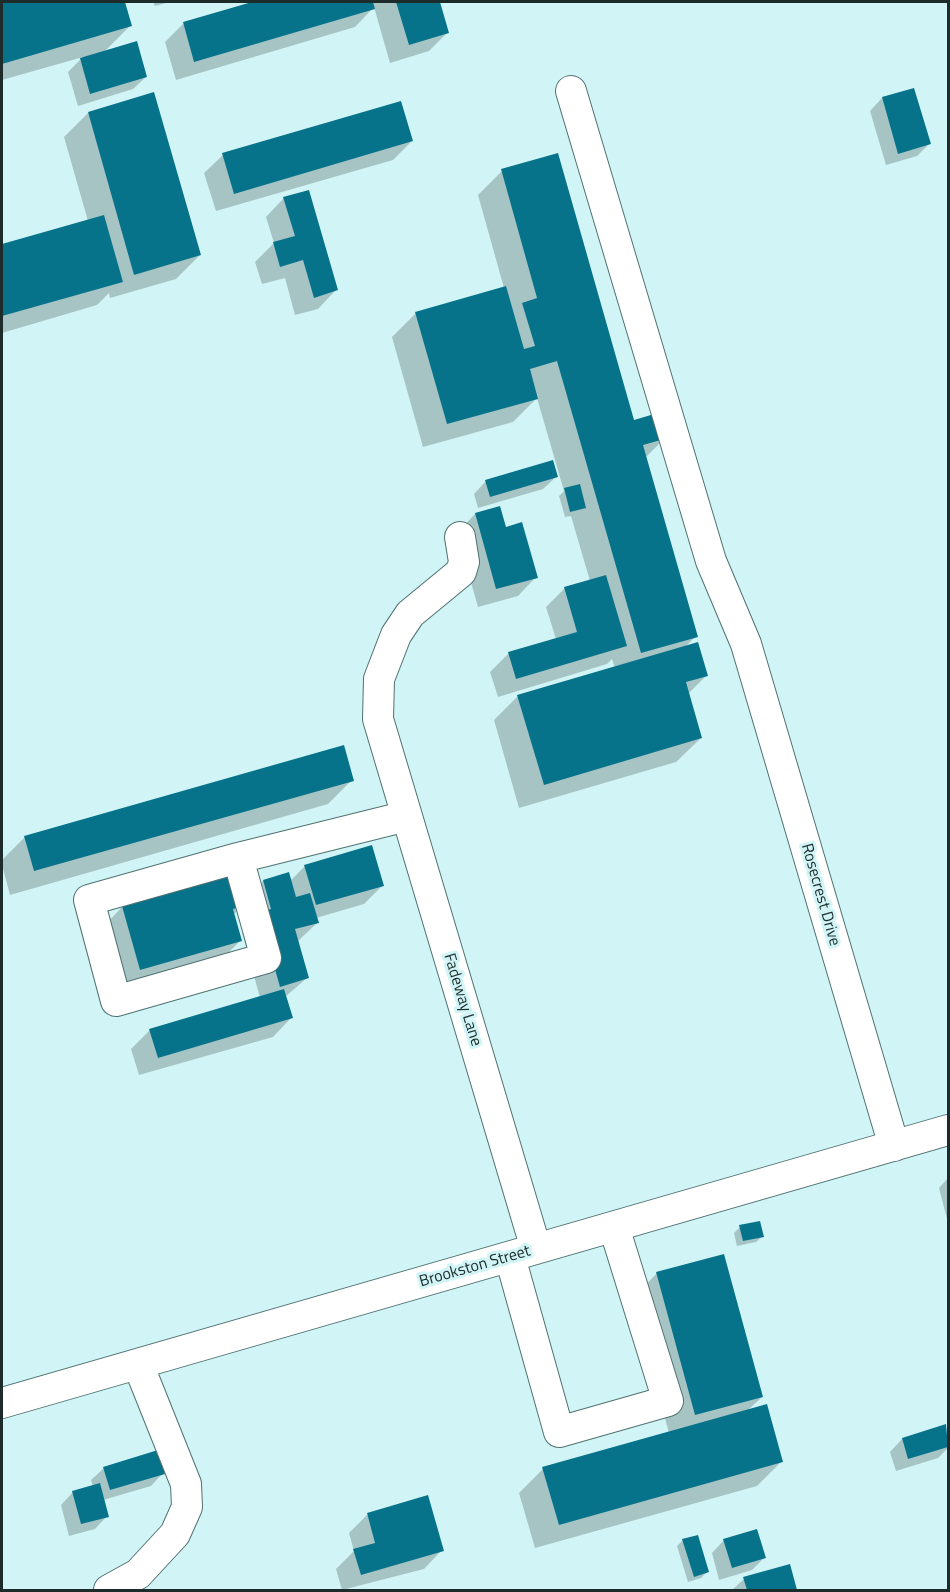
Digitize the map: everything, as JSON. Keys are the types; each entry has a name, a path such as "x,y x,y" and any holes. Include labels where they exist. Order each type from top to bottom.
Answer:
{"street":[{"name":"Rosecrest Drive","path":"571,91 711,561 746,644 894,1146"},
{"name":"Fadeway Lane","path":"460,537 464,562 461,572 410,614 396,635 379,680 378,718 407,816 523,1253 559,1432 668,1401 614,1227"},
{"path":"238,858 266,958 116,1001 89,900 238,858 407,816"},
{"name":"Brookston Street","path":"2,1403 948,1130"},
{"path":"109,1590 138,1574 175,1534 187,1507 186,1484 138,1364"}],"building":[{"path":"2,2 125,2 132,26 2,64"},
{"path":"252,2 373,2 375,9 194,62 183,22"},
{"path":"396,2 440,2 449,33 409,45"},
{"path":"137,41 147,77 90,94 80,58"},
{"path":"914,88 931,144 898,154 882,97"},
{"path":"154,92 201,255 134,275 88,112"},
{"path":"401,101 413,141 234,194 222,153"},
{"path":"558,153 634,420 661,412 668,438 643,445 698,637 641,653 557,361 530,369 538,399 447,424 415,312 506,286 524,349 535,346 522,303 537,298 501,169"},
{"path":"309,190 338,290 314,298 303,260 280,267 273,242 295,236 283,197"},
{"path":"104,215 123,282 2,316 2,244"},
{"path":"553,460 558,477 490,497 485,480"},
{"path":"580,484 586,508 570,512 564,488"},
{"path":"500,506 506,527 522,522 538,578 496,589 475,513"},
{"path":"606,575 627,646 516,679 508,652 577,632 564,587"},
{"path":"698,642 708,676 686,682 702,738 544,785 517,695"},
{"path":"344,745 354,781 34,871 24,836"},
{"path":"372,845 384,886 316,905 304,865"},
{"path":"289,872 296,897 310,893 319,923 295,929 309,978 280,987 259,912 271,909 263,880"},
{"path":"235,874 244,906 233,909 242,941 140,970 122,906"},
{"path":"284,989 293,1018 158,1058 149,1029"},
{"path":"760,1221 764,1237 743,1241 739,1225"},
{"path":"724,1254 763,1397 695,1415 656,1272"},
{"path":"767,1404 783,1462 559,1525 542,1467"},
{"path":"946,1424 948,1447 908,1459 902,1438"},
{"path":"158,1450 165,1474 110,1490 103,1467"},
{"path":"100,1483 109,1517 81,1524 72,1491"},
{"path":"428,1495 444,1551 361,1575 353,1549 375,1543 367,1513"},
{"path":"757,1529 766,1558 732,1568 723,1539"},
{"path":"698,1535 709,1572 694,1577 682,1539"},
{"path":"790,1564 797,1590 747,1590 743,1577"}]}
